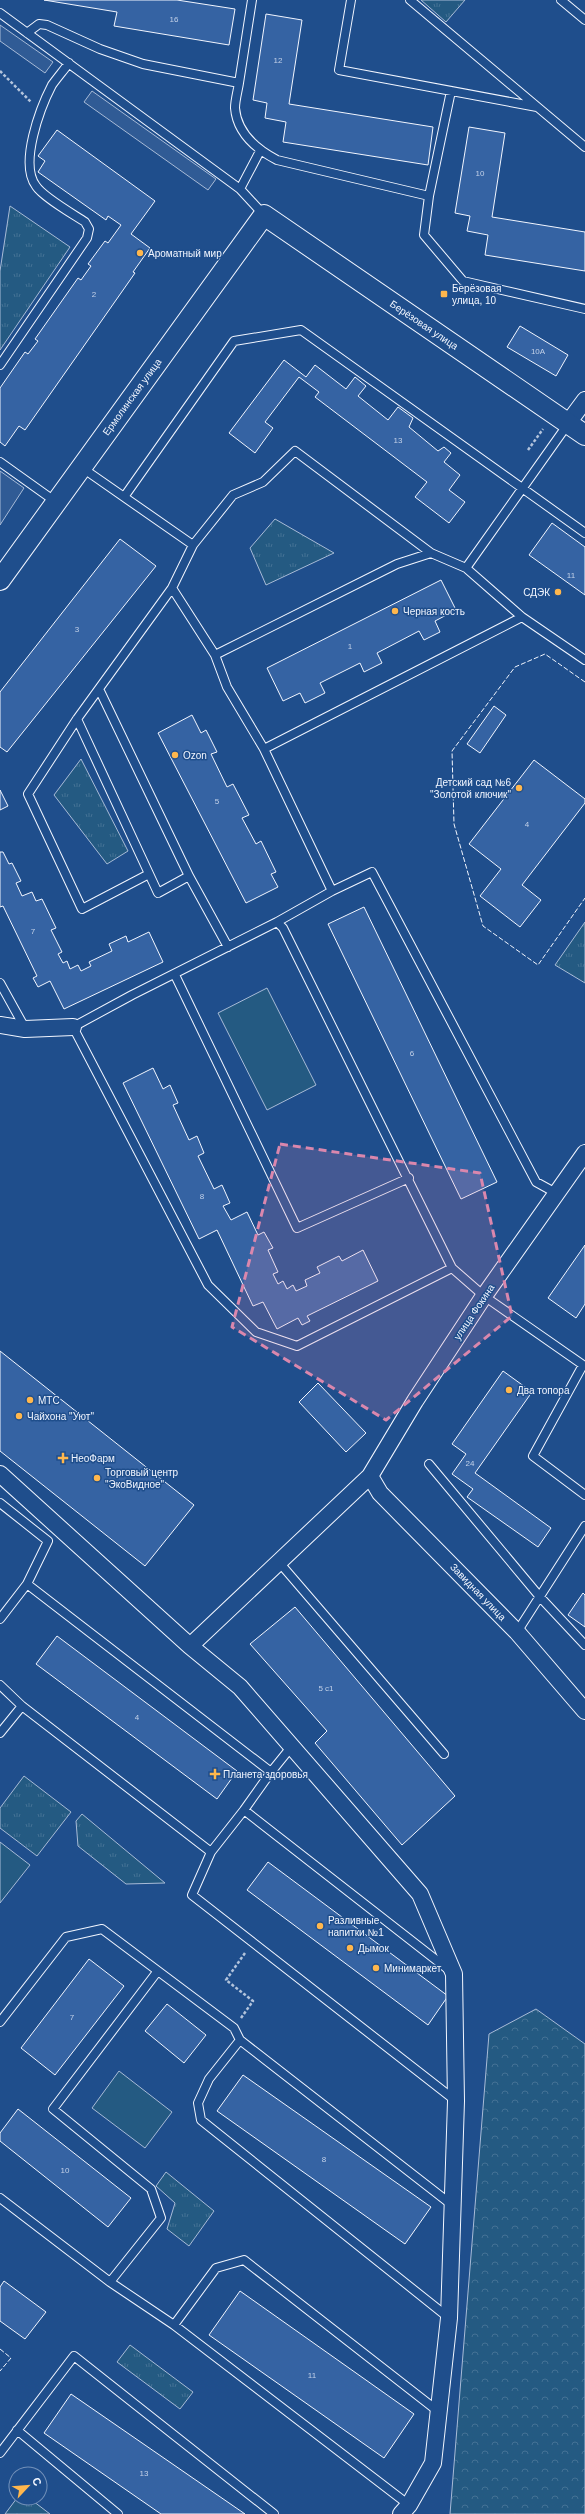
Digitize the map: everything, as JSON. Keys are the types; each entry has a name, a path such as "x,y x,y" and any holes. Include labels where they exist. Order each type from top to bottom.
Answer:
{"street":[{"name":"Берёзовая улица","path":"264,215 585,435"},
{"name":"Ермолинская улица","path":"0,580 264,215"},
{"path":"568,423 585,400"},
{"path":"0,1025 25,1029 72,1027"},
{"name":"улица Фокина","path":"190,1646 278,1561 370,1476 415,1401 484,1296 585,1153"},
{"path":"0,1474 190,1646 240,1688 420,1894 454,1974 456,2101 454,2205 449,2318 433,2463 405,2510"},
{"name":"Завидная улица","path":"370,1476 380,1493 517,1632 585,1711"}],"lane":[{"path":"252,0 235,108 242,131 260,151 277,160 429,196"},
{"path":"351,0 339,70 536,106"},
{"path":"410,0 585,147"},
{"path":"561,0 585,20"},
{"path":"0,13 240,189 264,215"},
{"path":"27,33 39,24 47,25 100,49 144,64 239,83"},
{"path":"0,365 87,238 89,229 85,222 37,188 30,177 28,165 40,111 53,84 68,63"},
{"path":"452,91 429,196 424,234 463,281 585,309"},
{"path":"240,189 260,151"},
{"path":"124,497 234,341 301,330 585,533"},
{"path":"466,568 568,423"},
{"path":"149,874 82,909 28,794 77,719 172,588 193,545 233,495 263,482 296,451 431,553 466,568 522,617 585,660"},
{"path":"0,462 56,502"},
{"path":"82,467 193,545"},
{"path":"215,655 396,564 431,553"},
{"path":"172,588 215,655 227,687 264,749 332,890"},
{"path":"264,749 522,617"},
{"path":"99,689 189,876 228,947"},
{"path":"77,719 158,893 189,876"},
{"path":"452,1268 297,1346 256,1332 208,1285 72,1027 277,922 332,890 372,872 536,1182 556,1192"},
{"path":"277,922 283,928 409,1178 452,1268 484,1296 584,1364 532,1456 585,1495"},
{"path":"175,975 297,1228 409,1178"},
{"path":"0,983 25,1029"},
{"path":"429,1464 540,1598 585,1645"},
{"path":"0,1503 48,1541 27,1584 0,1619"},
{"path":"517,1632 585,1526"},
{"path":"278,1561 444,1754"},
{"path":"27,1584 271,1772"},
{"path":"0,1685 22,1706 211,1852"},
{"path":"0,1733 22,1706"},
{"path":"292,1746 211,1852 192,1895 254,1941 456,2101"},
{"path":"244,1810 454,1974"},
{"path":"0,2022 66,1937 102,1929 157,1972 234,2028 240,2040 454,2205"},
{"path":"110,2282 162,2218 151,2189 53,2109 157,1972"},
{"path":"240,2040 209,2079 198,2103 201,2120 449,2318"},
{"path":"0,2198 110,2282 174,2325 405,2510"},
{"path":"174,2325 216,2268 244,2260 439,2412"},
{"path":"0,2453 74,2356 274,2514"},
{"path":"17,2430 118,2514"}],"path":[{"path":"0,71 40,111"},
{"path":"528,450 547,424"},
{"path":"234,2028 253,2001 226,1980 254,1941"}],"highlighted area":[{"path":"280,1144 480,1173 512,1316 386,1420 232,1327"}],"green space":[{"path":"421,0 465,0 446,22"},
{"path":"10,206 70,247 0,350 0,271"},
{"path":"275,519 334,553 266,585 250,548"},
{"path":"81,759 128,851 107,864 54,795"},
{"path":"585,922 585,983 555,965"},
{"path":"267,988 316,1085 267,1110 218,1013"},
{"path":"24,1776 71,1812 37,1856 0,1828 0,1808"},
{"path":"82,1814 165,1883 126,1884 78,1846 76,1821"},
{"path":"0,1842 30,1865 0,1903"},
{"path":"536,2009 585,2044 585,2514 450,2514 489,2034"},
{"path":"119,2071 172,2112 145,2148 92,2108"},
{"path":"166,2172 214,2211 189,2246 167,2229 175,2203 156,2186"},
{"path":"130,2345 193,2392 180,2409 117,2362"},
{"path":"11,2506 40,2506 50,2514 5,2514"}],"shaded area":[{"path":"0,25 53,62 45,73 0,41"},
{"path":"92,91 216,179 208,190 84,102"},
{"path":"0,471 24,488 0,525"}],"building":[{"path":"44,0 177,0 235,9 229,45 114,26 117,12"},
{"path":"266,14 302,20 289,104 433,127 428,165 283,142 286,122 265,118 267,103 253,100"},
{"path":"469,127 505,133 492,217 585,232 585,271 485,255 488,235 467,231 470,216 455,213"},
{"path":"57,130 155,201 131,234 150,248 133,272 135,273 25,430 19,426 5,446 0,442 0,388 25,352 28,354 38,341 35,339 78,278 81,280 91,266 88,264 105,241 108,243 121,225 108,216 106,220 38,172 45,161 38,156"},
{"path":"520,326 568,355 556,376 507,347"},
{"path":"284,360 306,377 315,365 346,389 355,377 366,386 358,396 388,420 398,407 413,418 409,427 438,451 444,447 451,453 444,462 460,475 449,490 465,502 449,523 415,497 427,482 315,397 319,392 299,377 265,422 273,428 255,453 229,433"},
{"path":"552,523 585,547 585,595 529,555"},
{"path":"120,539 156,566 7,752 0,747 0,692"},
{"path":"441,580 456,610 435,621 440,632 424,640 419,631 377,653 382,663 364,672 360,663 320,683 325,693 305,703 300,693 283,701 267,668"},
{"path":"494,706 506,715 480,753 467,744"},
{"path":"192,715 201,733 206,730 217,752 211,754 227,787 233,784 249,815 242,818 256,844 261,841 276,872 271,874 278,887 246,903 158,733"},
{"path":"534,760 585,799 585,803 522,885 541,900 520,927 480,896 501,869 469,844"},
{"path":"0,790 8,806 0,810"},
{"path":"0,852 3,852 9,864 12,863 21,881 16,883 22,896 32,892 36,901 42,899 56,928 51,930 62,952 58,954 63,963 67,961 70,969 78,965 81,971 91,966 89,962 112,951 109,944 126,936 128,942 149,932 163,962 64,1009 50,981 38,987 33,978 37,976 3,906 0,907"},
{"path":"364,907 497,1182 461,1199 328,924"},
{"path":"153,1068 163,1089 170,1085 178,1103 173,1105 189,1140 197,1136 204,1153 198,1156 214,1189 222,1185 230,1203 223,1206 231,1220 247,1212 258,1235 264,1232 273,1248 268,1250 278,1272 273,1274 278,1284 283,1281 287,1289 293,1285 296,1291 307,1286 305,1280 320,1273 317,1267 339,1256 342,1261 363,1250 378,1281 307,1316 310,1321 302,1325 298,1318 277,1329 263,1302 253,1306 217,1230 199,1239 123,1083"},
{"path":"585,1245 585,1304 576,1318 548,1298"},
{"name":"Торговый центр \"ЭкоВидное\"","path":"0,1351 194,1505 145,1566 0,1451"},
{"path":"503,1371 532,1392 475,1473 551,1528 538,1547 467,1497 473,1489 452,1474 466,1454 452,1444"},
{"path":"318,1383 366,1433 346,1452 299,1402"},
{"path":"583,1593 585,1595 585,1627 568,1615"},
{"path":"295,1607 455,1796 402,1845 315,1743 327,1731 250,1644"},
{"path":"57,1636 237,1771 217,1799 36,1664"},
{"path":"268,1862 448,1996 428,2025 247,1890"},
{"path":"89,1959 124,1986 55,2075 21,2048"},
{"path":"167,2004 206,2035 184,2063 145,2031"},
{"path":"243,2075 431,2207 405,2244 217,2111"},
{"path":"18,2109 131,2198 108,2227 0,2141 0,2133"},
{"path":"4,2281 46,2312 25,2339 0,2321 0,2287"},
{"path":"240,2291 414,2414 384,2458 209,2335"},
{"path":"71,2394 245,2514 161,2514 44,2433"}],"fence":[{"path":"585,682 545,654 515,667 452,751 454,824 483,926 538,965 585,898"},
{"path":"0,2349 11,2358 0,2371"}],"place":[{"name":"Ароматный мир","path":"140,253"},
{"name":"Берёзовая улица, 10","path":"444,294"},
{"name":"СДЭК","path":"558,592"},
{"name":"Черная кость","path":"395,611"},
{"name":"Ozon","path":"175,755"},
{"name":"Детский сад №6 \"Золотой ключик\"","path":"519,788"},
{"name":"Два топора","path":"509,1390"},
{"name":"МТС","path":"30,1400"},
{"name":"Чайхона \"Уют\"","path":"19,1416"},
{"name":"НеоФарм","path":"63,1458"},
{"name":"Торговый центр \"ЭкоВидное\"","path":"97,1478"},
{"name":"Планета здоровья","path":"215,1774"},
{"name":"Разливные напитки №1","path":"320,1926"},
{"name":"Дымок","path":"350,1948"},
{"name":"Минимаркет","path":"376,1968"}]}
